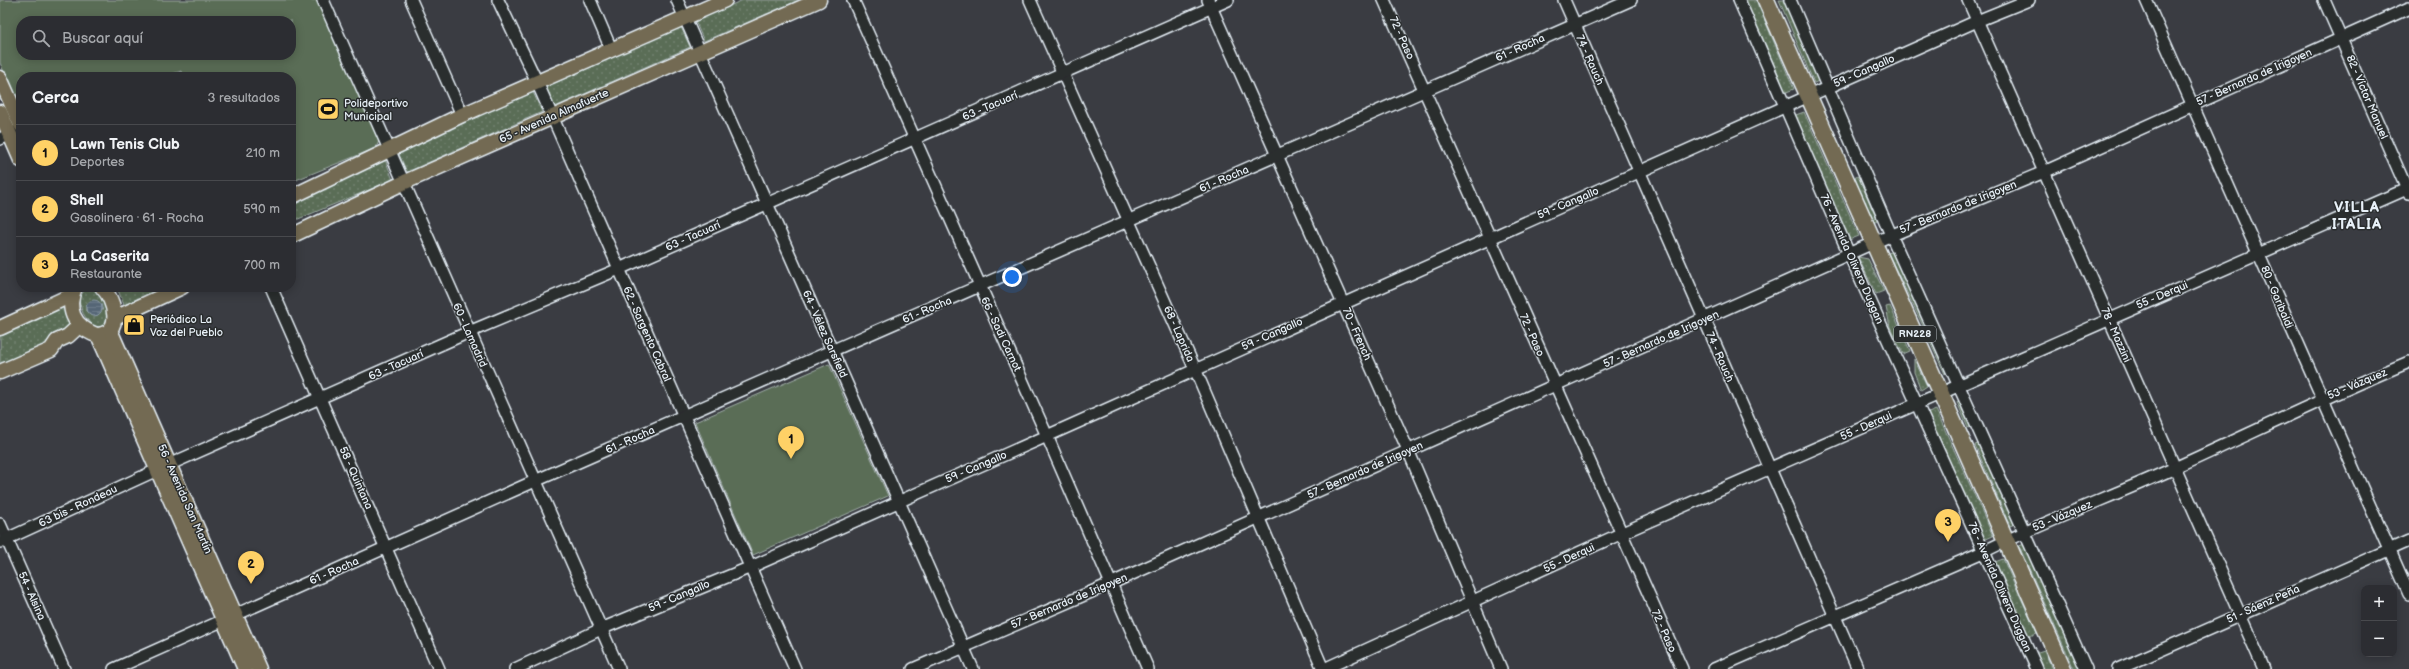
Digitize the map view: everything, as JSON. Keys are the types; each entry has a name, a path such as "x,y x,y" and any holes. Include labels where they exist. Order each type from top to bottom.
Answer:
{"highway":[{"name":"RN228","path":"1766,0 2064,669"}],"main road":[{"path":"296,195 462,115 725,0"},
{"name":"65 - Avenida Almafuerte","path":"296,234 405,182 819,0"},
{"path":"0,78 16,114"},
{"path":"0,112 16,148"},
{"path":"0,328 72,292"},
{"path":"74,292 71,307 80,326 88,332 108,328 173,292"},
{"name":"56 - Avenida San Martín","path":"105,292 112,303 108,328 163,467 230,618 259,669"},
{"path":"0,372 50,350 57,341 68,336 80,326"},
{"name":"56 - Avenida San Martín","path":"230,618 245,669"}],"street":[{"name":"60 - Lamadrid","path":"323,0 389,150 405,182 468,332 619,669"},
{"path":"411,0 462,115"},
{"name":"62 - Sargento Cabral","path":"498,0 537,82 795,669"},
{"path":"590,0 611,49"},
{"name":"64 - Vélez Sarsfield","path":"677,0 973,669"},
{"name":"66 - Sadi Carnot","path":"853,0 915,138 979,288 1112,583 1148,669"},
{"name":"68 - Laprida","path":"1030,0 1195,369 1324,669"},
{"name":"63 - Tacuarí","path":"163,467 320,399 468,332 619,269 766,203 1063,74 1210,4 1228,0"},
{"name":"72 - Paso","path":"1384,0 1425,90 1554,386 1682,669"},
{"name":"74 - Rauch","path":"1564,0 1858,669"},
{"name":"61 - Rocha","path":"114,669 535,481 979,288 1128,220 1631,0"},
{"name":"76 - Avenida Olivero Duggan","path":"1739,0 1849,254 1985,551 2037,669"},
{"path":"1790,0 1891,235 1960,385 2023,532 2086,669"},
{"name":"78 - Mazzini","path":"1968,0 2108,318 2176,467 2264,669"},
{"name":"59 - Cangallo","path":"515,669 601,629 750,566 1047,436 1489,237 1640,172 1784,106 1810,97 1977,21 2029,0"},
{"name":"80 - Garibaldi","path":"2146,0 2321,399 2409,594"},
{"name":"82 - Víctor Manuel","path":"2324,0 2408,190"},
{"name":"70 - French","path":"1210,4 1408,450 1501,669"},
{"name":"57 - Bernardo de Irigoyen","path":"913,669 1112,583 1408,450 1704,320 1873,242 2044,172 2409,8"},
{"name":"55 - Derqui","path":"1324,669 1472,603 1620,534 1960,385 2108,318 2408,190"},
{"name":"58 - Quintana","path":"274,292 439,669"},
{"name":"53 - Vázquez","path":"1714,669 1835,615 1985,551 2023,532 2176,467 2321,399 2409,362"},
{"name":"63 bis - Rondeau","path":"3,540 163,467"},
{"name":"54 - Alsina","path":"0,524 3,540 64,669"},
{"name":"51 - Sáenz Peña","path":"2118,669 2240,614 2409,541"}],"green space":[{"name":"Polideportivo Municipal","path":"0,0 317,0 379,141 376,148 296,180 296,72 16,72 16,100 0,63"},
{"path":"743,0 799,0 704,41 695,21"},
{"path":"1745,0 1756,0 1794,89 1784,93"},
{"path":"1779,0 1785,0 1819,81 1814,83"},
{"path":"681,27 690,47 555,107 546,87"},
{"path":"533,92 542,112 407,172 398,152"},
{"path":"1804,112 1859,236 1849,240 1793,116"},
{"path":"385,159 393,180 296,220 296,196"},
{"path":"1858,176 1877,220 1874,222 1854,178"},
{"path":"1894,251 1928,324 1923,326 1888,253"},
{"path":"1858,257 1868,259 1884,291 1876,294"},
{"path":"83,292 101,292 110,318 102,329 92,324 83,314 79,298","holes":["86,305 103,309 98,315 90,315 86,311"]},
{"path":"119,292 162,292 126,309"},
{"path":"65,306 77,323 64,329 46,348 0,367 0,334"},
{"path":"1890,306 1910,351 1903,354 1890,327 1886,307"},
{"path":"1932,334 1949,372 1945,374 1927,336"},
{"path":"1914,359 1927,386 1921,390 1914,372"},
{"path":"829,364 888,496 753,555 695,422"},
{"path":"1962,400 1973,426 1968,428 1957,402"},
{"path":"1936,410 1993,536 1984,540 1926,414"},
{"path":"1980,443 2015,524 2010,526 1975,445"},
{"path":"2025,544 2081,669 2074,669 2019,546"},
{"path":"2003,559 2037,633 2028,637 1995,562"},
{"path":"2044,650 2052,669 2042,669 2035,653"}],"water":[{"path":"91,300 97,300 102,305 100,314 97,316 91,316 86,311 86,305"}],"place":[{"name":"Polideportivo Municipal","path":"328,109"},
{"name":"Periódico La Voz del Pueblo","path":"134,325"},
{"name":"Lawn Tenis Club","path":"791,459"},
{"name":"La Caserita","path":"1948,542"},
{"name":"Shell","path":"251,584"}],"district":[{"name":"VILLA ITALIA","path":"2357,216"}]}
